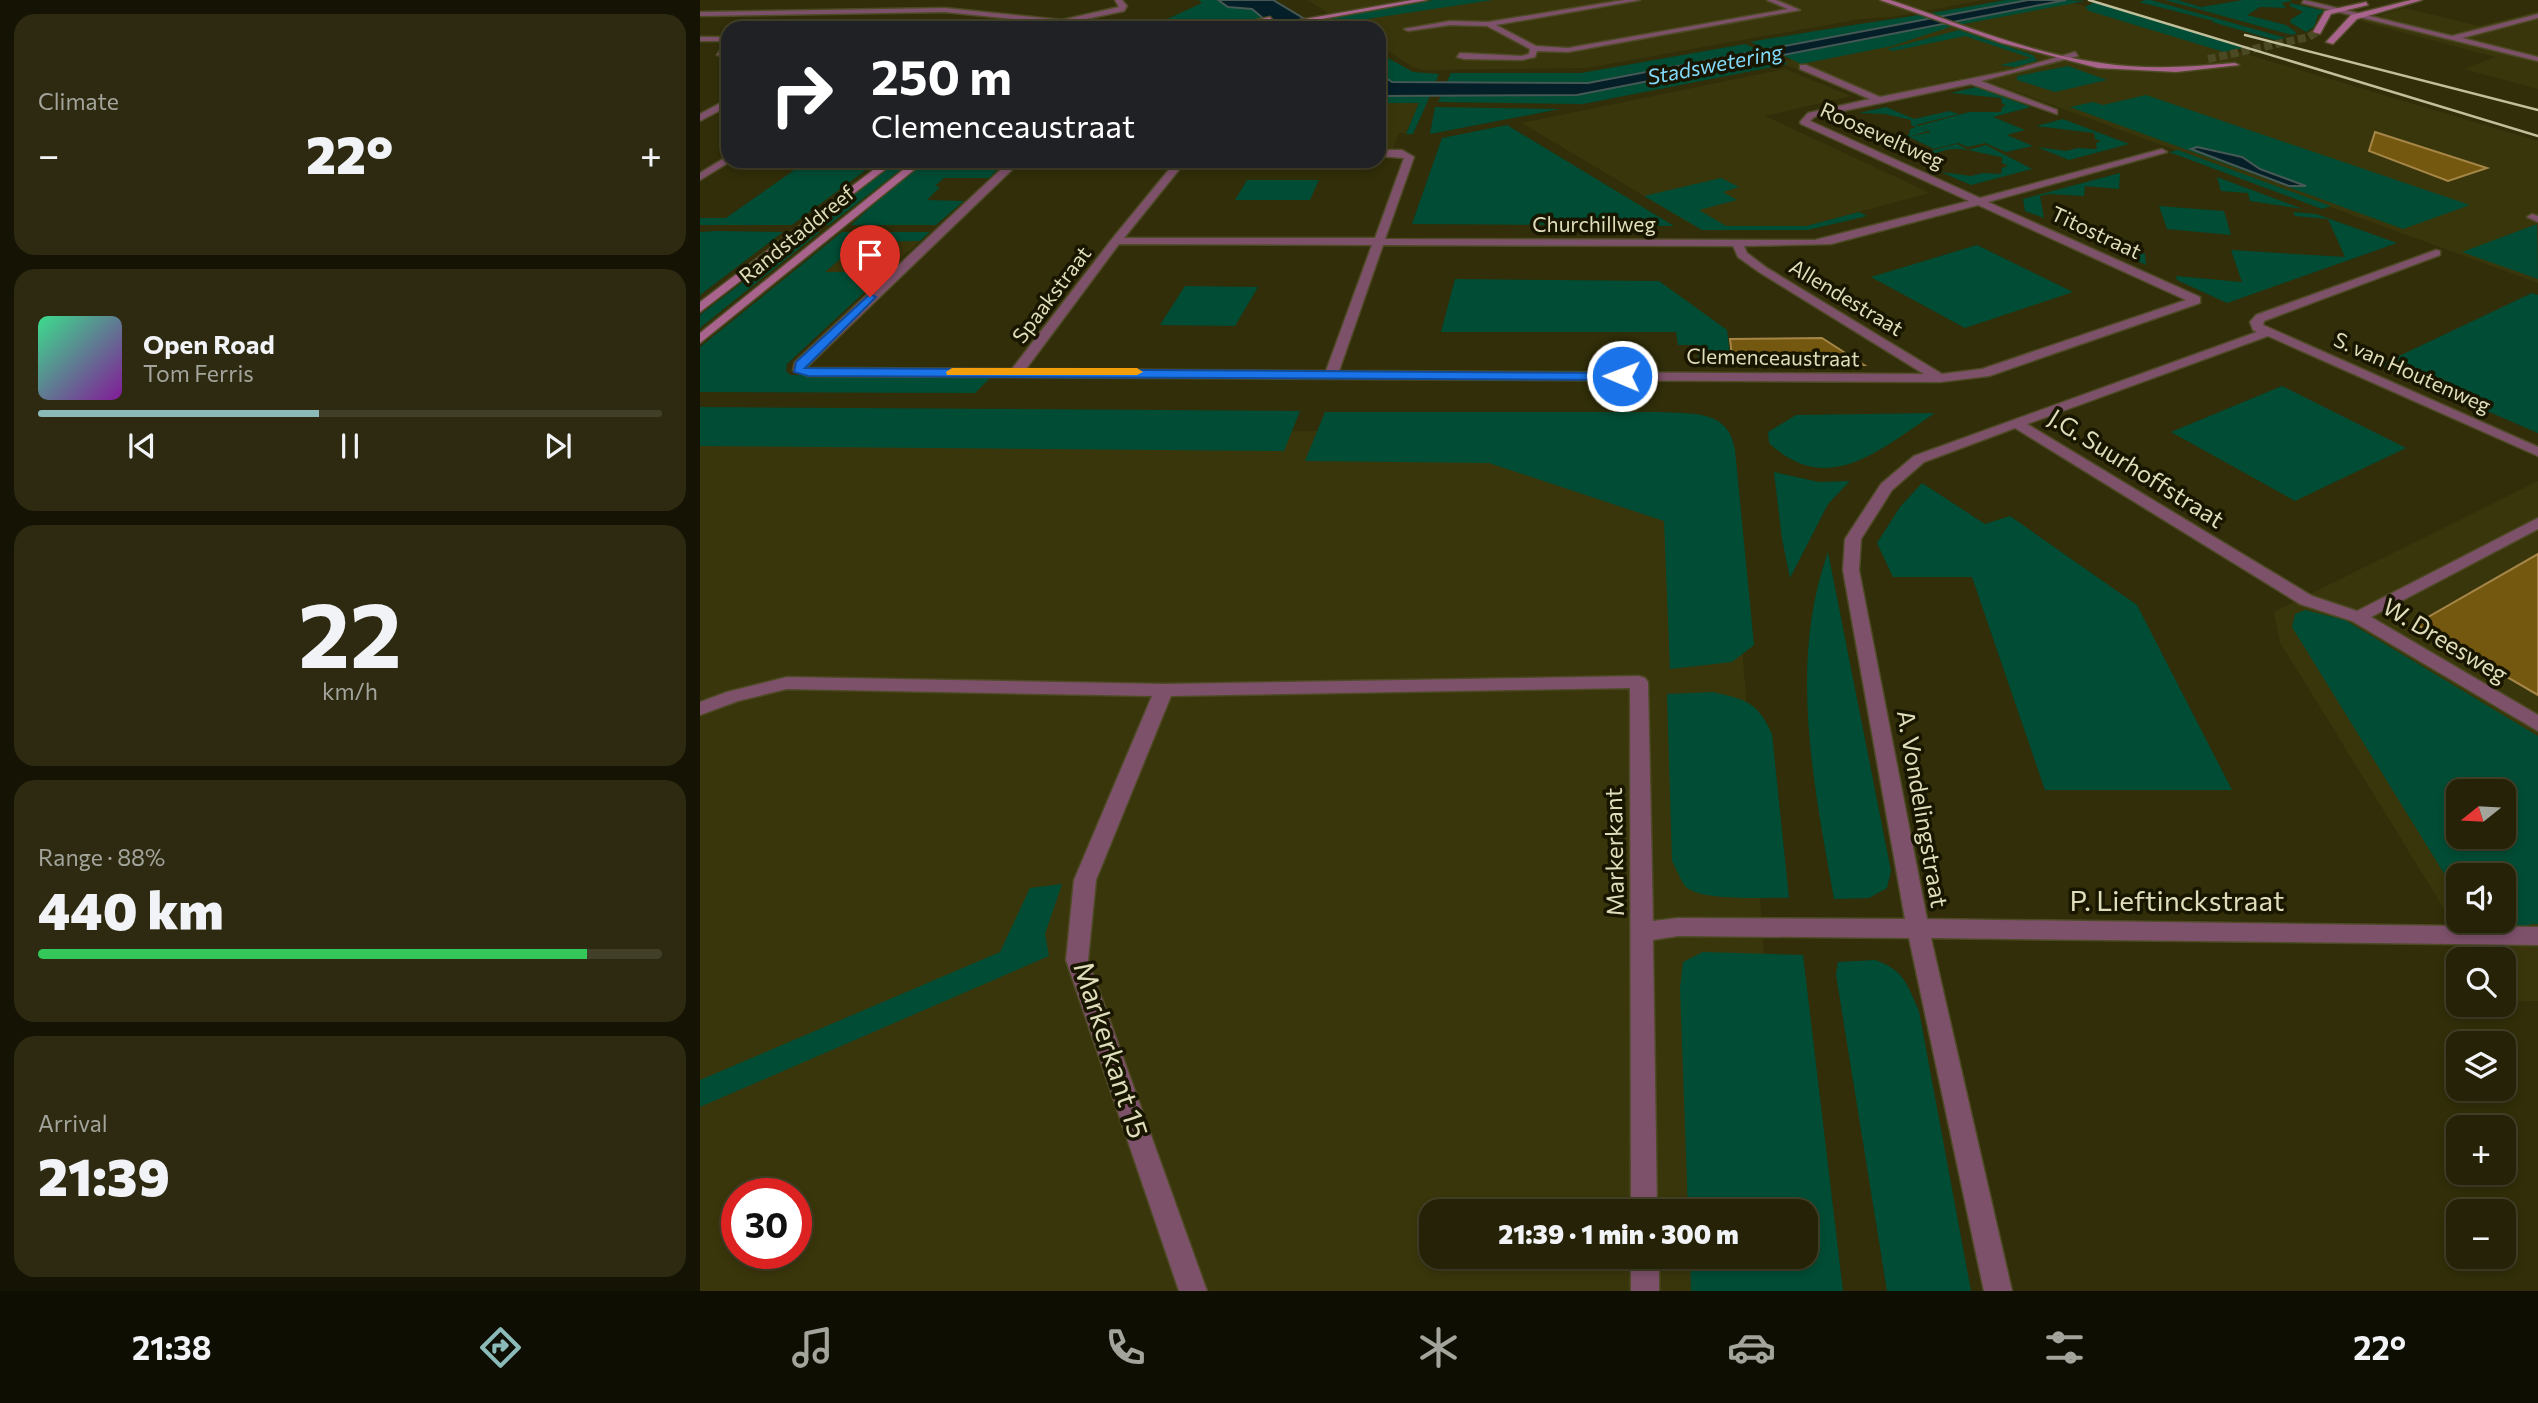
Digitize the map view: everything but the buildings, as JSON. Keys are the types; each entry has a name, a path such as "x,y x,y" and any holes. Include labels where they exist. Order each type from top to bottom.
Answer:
{"main road":[{"path":"1276,21 1324,8 1380,0"},
{"path":"1290,21 1424,0"},
{"path":"1883,0 2063,58 2105,66 2158,70 2235,65"},
{"path":"1899,0 2075,54 2152,63 2208,59"},
{"path":"2317,32 2326,16 2339,10 2384,0"},
{"path":"2330,42 2357,16 2419,0"},
{"name":"Randstaddreef","path":"700,308 882,168"},
{"name":"Randstaddreef","path":"700,340 911,168"}],"street":[{"path":"867,21 893,0"},
{"path":"1067,21 1121,9 1123,6 1118,0"},
{"path":"1408,29 1450,23 1488,24 1637,0"},
{"path":"1488,24 1534,48 1568,50 1796,10 1770,0"},
{"path":"2301,1 2538,59"},
{"path":"700,14 967,11 1053,21"},
{"path":"2453,38 2538,16"},
{"path":"700,39 721,39"},
{"path":"1460,55 1522,58 1532,55 1534,48"},
{"name":"Rooseveltweg","path":"1979,201 1804,122 1811,114 2075,54"},
{"name":"Rooseveltweg","path":"1803,67 1879,100"},
{"path":"1970,80 2054,112"},
{"path":"709,102 721,102"},
{"path":"700,118 721,106"},
{"name":"Churchillweg","path":"1116,241 1738,245 1831,242 2162,152"},
{"path":"1332,373 1409,157 1402,153 1386,153"},
{"path":"709,158 721,159"},
{"path":"700,177 721,164"},
{"name":"Clemenceaustraat","path":"1009,168 800,365 799,370 1940,378 1984,373 2196,300"},
{"path":"1116,241 1175,168"},
{"name":"Titostraat","path":"1979,201 2196,300"},
{"name":"Spaakstraat","path":"1017,372 1116,241"},
{"name":"Allendestraat","path":"1738,245 1742,255 1763,271 1940,378"},
{"path":"2268,332 2257,327 2256,322 2260,318 2435,253"},
{"name":"J.G. Suurhoffstraat","path":"2016,423 2268,332"},
{"name":"S. van Houtenweg","path":"2268,332 2538,452"},
{"name":"J.G. Suurhoffstraat","path":"2016,423 2306,600 2358,617"},
{"name":"A. Vondelingstraat","path":"1998,1291 1918,930 1851,570 1853,539 1886,486 1919,459 2016,423"},
{"name":"W. Dreesweg","path":"2358,617 2538,523"},
{"name":"W. Dreesweg","path":"2358,617 2538,724"},
{"name":"Markerkant","path":"1164,690 1639,682 1642,932 1678,927 1815,928"},
{"path":"700,709 733,696 787,683 1164,690"},
{"name":"Markerkant 15","path":"1164,690 1085,880 1077,960 1194,1291"},
{"name":"P. Lieftinckstraat","path":"1815,928 2292,931 2538,936"},
{"path":"1642,932 1644,1199"},
{"path":"1645,1269 1645,1291"}],"shaded area":[{"path":"1307,0 1984,0 1892,17 1860,19 1586,68 1422,70 1386,50 1386,21 1341,21"},
{"path":"2071,2 2538,141 2538,283 1973,76 1867,99 1779,62"},
{"path":"2405,8 2479,26 2538,11 2538,89 2464,69 2495,57 2360,21"},
{"path":"1785,69 1851,96 1765,116 1930,193 1806,226 1694,226 1522,123"},
{"path":"1386,103 1419,103 1406,133 1399,133 1392,150 1386,150"},
{"path":"920,241 886,272 824,273 860,242"},
{"path":"1727,429 1781,1199 1419,1199 1419,1269 1786,1269 1787,1291 700,1291 700,434"},
{"path":"2538,481 2538,1001 2516,1001 2516,947 2468,947 2459,933 2516,933 2516,863 2446,863 2446,912 2280,642 2274,612"}],"green space":[{"path":"1199,0 1218,0 1228,7 1252,9 1264,17 1245,21 1163,21 1202,3"},
{"path":"1434,0 1493,0 1354,21 1324,21 1321,18"},
{"path":"2005,0 2028,0 1767,49 1750,42 1941,11"},
{"path":"2066,0 2085,1 1953,26 1892,46 1801,64 1782,55"},
{"path":"2145,0 2286,38 2275,40 2139,2"},
{"path":"2165,0 2177,0 2201,7 2243,0 2290,0 2292,1 2282,3 2286,8 2260,7 2247,15 2286,25 2297,33 2292,35"},
{"path":"2095,2 2244,48 2224,52 2089,11 2085,7"},
{"path":"2290,3 2326,11 2318,15 2314,27 2306,32 2291,23 2290,20 2303,12 2290,6"},
{"path":"1959,30 2033,55 2037,61 2015,67 2000,65 2031,58 1965,36 1893,51 1887,49"},
{"path":"1745,44 1759,50 1588,83 1446,83 1451,73 1581,73"},
{"path":"1386,57 1413,72 1439,74 1435,83 1392,82 1386,78"},
{"path":"1773,57 1788,64 1583,104 1438,102 1441,96 1577,95"},
{"path":"2068,66 2107,80 2055,92 2017,80 2017,76"},
{"path":"1976,87 2031,107 1993,117 2025,130 2007,135 2033,146 2006,152 1985,143 1968,147 1958,143 1934,149 1909,137 1931,132 1918,126 1969,112 2001,112 2002,107 2006,106 2001,98 1951,93"},
{"path":"2146,95 2470,205 2403,229 2070,107 2093,102 2103,105"},
{"path":"1386,96 1430,96 1413,134 1406,134 1419,103 1386,103"},
{"path":"1435,107 1560,109 1430,134"},
{"path":"1886,107 1914,119 1949,111 1959,114 1916,125 1928,131 1878,143 1855,133 1909,135 1910,129 1916,127 1911,125 1911,120 1885,114 1859,113"},
{"path":"2063,119 2129,144 2069,160 2037,147 2066,151 2078,148 2097,149 2096,143 2101,141 2095,139 2094,133 2036,126"},
{"path":"1507,125 1674,226 1412,224 1442,138"},
{"path":"1957,144 1968,150 1986,145 2032,169 1971,185 1941,172 1971,176 1983,173 2001,174 2002,168 2008,166 2002,163 2002,157 1953,149 1915,160 1908,157"},
{"path":"2178,150 2331,206 2322,209 2169,152"},
{"path":"797,168 869,168 792,225 700,225 700,218 726,218"},
{"path":"887,168 903,168 829,225 816,225"},
{"path":"918,168 999,168 989,178 944,178 935,186 940,187 927,200 964,201 936,225 851,225"},
{"path":"2120,173 2119,189 2085,186 2084,196 2040,196 2044,218 2025,211 2023,199"},
{"path":"2217,177 2303,209 2250,201 2248,193 2221,191"},
{"path":"1721,178 1739,187 1723,192 1737,200 1699,210 1726,226 1806,226 1859,212 1867,216 1808,230 1702,230 1644,196"},
{"path":"1247,180 1319,180 1310,200 1235,200"},
{"path":"2159,206 2224,211 2231,235 2167,229"},
{"path":"2293,212 2316,214 2397,243 2227,303 2177,280 2176,276 2242,282 2231,250 2345,257 2328,219 2295,216"},
{"path":"2537,224 2538,279 2462,252"},
{"path":"700,232 783,232 700,295"},
{"path":"808,232 820,232 700,328 700,315"},
{"path":"842,232 930,232 920,241 860,242 825,272 886,272 787,364 786,371 790,375 991,377 975,393 700,392 700,347"},
{"path":"2080,234 2127,240 2130,252 2145,254 2146,265"},
{"path":"1977,245 2073,292 1965,328 1871,277"},
{"path":"1455,279 1659,281 1727,330 1731,365 1699,364 1697,345 1678,345 1676,332 1441,332"},
{"path":"1185,286 1258,287 1235,326 1160,325"},
{"path":"2532,293 2538,295 2538,433 2380,365"},
{"path":"2282,386 2406,448 2295,501 2171,432"},
{"path":"700,407 1300,411 1284,451 700,446"},
{"path":"1325,412 1659,412 1696,414 1717,420 1731,437 1735,450 1754,645 1732,662 1670,669 1664,521 1489,463 1305,461"},
{"path":"1935,413 1875,453 1833,467 1812,467 1791,459 1769,443 1768,432 1796,415"},
{"path":"1774,472 1819,482 1850,481 1828,504 1790,578 1782,539"},
{"path":"1922,483 1985,524 2010,516 2137,605 2232,790 2045,790 1972,577 1893,577 1877,543 1900,507"},
{"path":"1828,552 1891,871 1887,888 1869,898 1834,899 1813,769 1808,725 1809,637 1816,594"},
{"path":"2305,610 2345,620 2538,736 2538,924 2531,924 2524,929 2516,928 2516,863 2446,863 2446,877 2292,627 2295,614"},
{"path":"1713,692 1742,700 1755,708 1772,734 1789,898 1718,897 1693,891 1685,886 1672,861 1667,694"},
{"path":"1062,884 1045,934 1049,956 700,1107 700,1080 1000,952 1030,888"},
{"path":"1703,952 1803,955 1843,1291 1691,1291 1690,1269 1818,1269 1818,1199 1688,1199 1680,988 1683,962"},
{"path":"1875,960 1899,973 1919,1011 1971,1291 1887,1291 1836,975 1838,962"}],"water":[{"path":"1218,0 1273,0 1308,21 1267,21 1252,9 1228,7"},
{"name":"Stadswetering","path":"2028,0 2066,0 1577,95 1386,96 1386,78 1392,82 1588,83"},
{"path":"2197,147 2242,157 2260,169 2306,186 2289,186 2191,149"}],"tunnel":[{"path":"2208,59 2309,37 2317,32"}],"railway":[{"path":"2089,0 2538,136"},
{"path":"2245,35 2538,110"}],"slow traffic":[{"path":"952,372 1137,372"}],"route":[{"path":"870,297 800,365 799,370 1622,376"}]}
